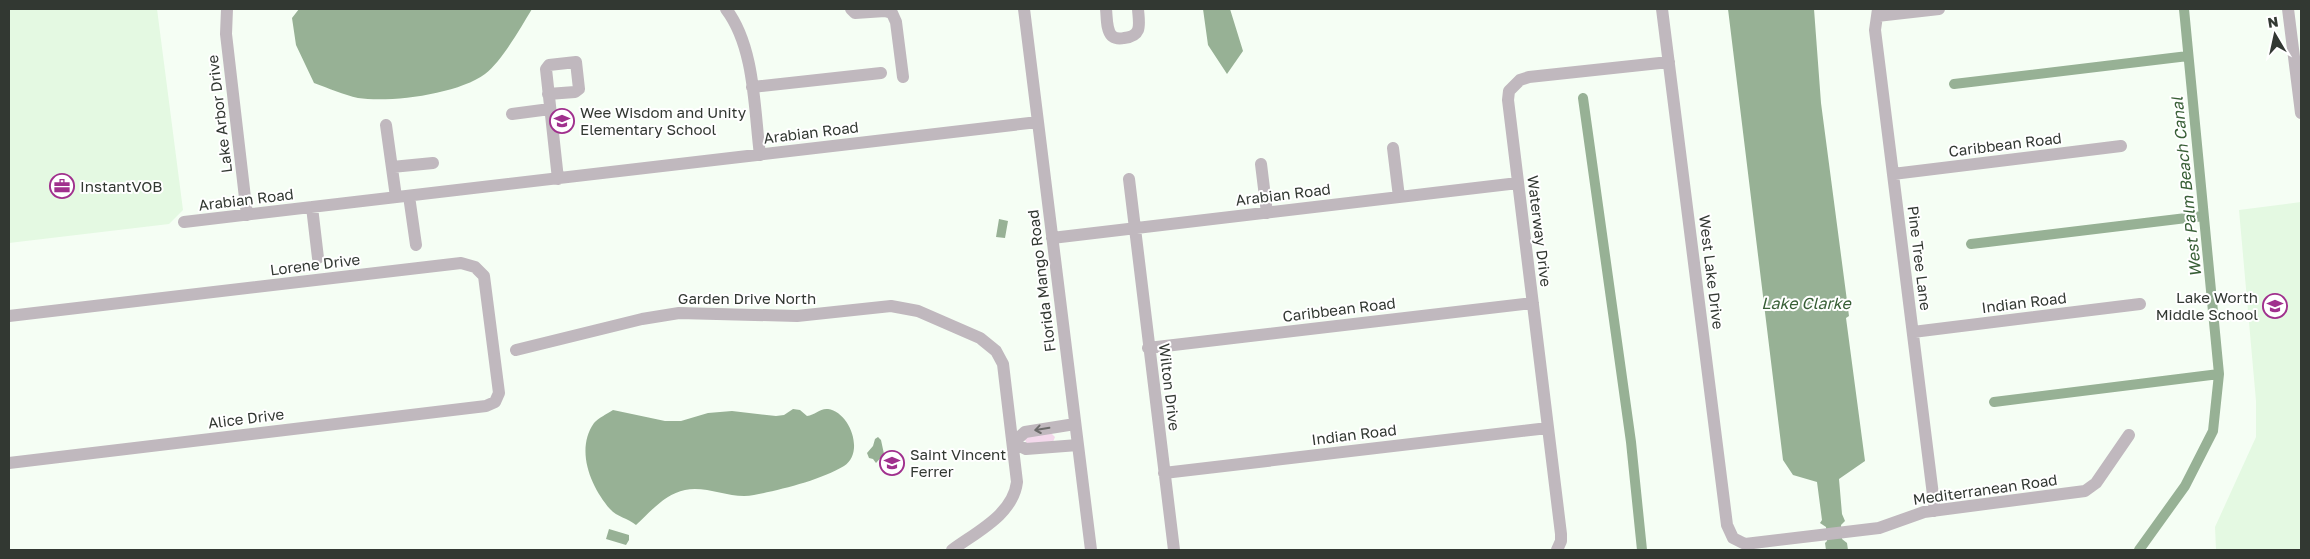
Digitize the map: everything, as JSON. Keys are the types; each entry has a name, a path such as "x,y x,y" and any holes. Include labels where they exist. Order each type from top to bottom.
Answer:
{"street":[{"name":"Lake Arbor Drive","path":"227,9 226,34 247,215"},
{"path":"726,9 744,44 752,87 760,155"},
{"path":"851,9 855,13 885,11 892,13 896,22 903,77"},
{"name":"Florida Mango Road","path":"1024,9 1091,550"},
{"path":"1106,9 1109,30 1112,36 1117,39 1131,38 1137,35 1140,29 1138,9"},
{"name":"West Lake Drive","path":"1662,9 1726,516 1729,532 1733,538"},
{"path":"1877,13 1938,9"},
{"path":"2288,9 2296,35 2301,113"},
{"name":"Pine Tree Lane","path":"1877,13 1875,30 1935,511"},
{"path":"548,94 575,92 579,88 576,62 549,65 546,69 548,94 558,179"},
{"name":"Waterway Drive","path":"1559,546 1548,428 1508,90 1514,84 1529,77 1669,62"},
{"path":"752,87 881,73"},
{"path":"512,114 550,109"},
{"name":"Arabian Road","path":"184,222 1038,122"},
{"path":"386,125 392,168 403,197 416,244"},
{"name":"Caribbean Road","path":"1893,174 2121,146"},
{"path":"1392,148 1399,197"},
{"path":"392,168 433,163"},
{"path":"1261,164 1267,213"},
{"name":"Wilton Drive","path":"1129,179 1174,550"},
{"name":"Arabian Road","path":"1052,238 1518,183"},
{"name":"Arabian Road","path":"312,207 318,258"},
{"name":"Lorene Drive","path":"9,316 462,264 475,267 484,276 499,393 495,402 486,406"},
{"name":"Caribbean Road","path":"1148,348 1533,302"},
{"name":"Indian Road","path":"1912,332 2140,304"},
{"name":"Garden Drive North","path":"516,350 642,319 679,313 797,316 884,307 918,311 980,338 996,352 1004,372 1017,482 1011,503 1001,514 952,550"},
{"name":"Alice Drive","path":"9,463 486,406"},
{"path":"1075,424 1025,432 1013,443 1026,449 1078,444"},
{"name":"Indian Road","path":"1164,473 1548,428"},
{"name":"Mediterranean Road","path":"1733,538 1745,544 1886,527 1911,515 2085,492 2096,484 2130,435"}],"shaded area":[{"path":"9,9 157,9 183,210 169,224 9,243"},
{"name":"Lake Worth Middle School","path":"2301,202 2301,550 2216,550 2215,527 2256,437 2256,401 2239,210"},
{"path":"1051,433 1055,437 1053,442 1027,444 1025,440 1025,437"}],"water":[{"path":"299,9 532,9 498,61 485,74 473,81 442,92 406,98 372,99 353,97 314,83 296,45 292,18"},
{"path":"1203,9 1230,9 1243,51 1227,74 1208,45"},
{"name":"Lake Clarke","path":"1728,9 1814,9 1821,103 1849,316 1846,318 1865,461 1839,479 1842,514 1845,521 1841,525 1842,539 1847,543 1848,550 1826,550 1826,527 1820,523 1822,520 1817,482 1793,475 1783,460"},
{"path":"999,219 1008,221 1005,238 996,237"},
{"path":"793,409 800,410 807,416 828,409 843,417 852,434 854,443 850,460 844,466 812,480 754,495 737,496 702,489 685,490 671,495 658,504 636,525 610,509 597,490 588,468 586,445 588,434 596,421 613,410 665,421 681,421 708,413 732,411 776,416 784,415"},
{"path":"878,437 881,440 884,454 876,463 873,459 869,458 867,453"},
{"path":"609,529 629,535 626,545 606,539"}],"waterway":[{"name":"West Palm Beach Canal","path":"2139,550 2185,486 2213,431 2219,374 2184,9"},
{"path":"1954,84 2188,56"},
{"path":"1583,98 1631,442 1642,550"},
{"path":"1971,244 2203,216"},
{"path":"1994,402 2219,374"}],"place":[{"name":"Wee Wisdom and Unity Elementary School","path":"562,121"},
{"name":"InstantVOB","path":"62,186"},
{"name":"Lake Worth Middle School","path":"2275,306"},
{"name":"Saint Vincent Ferrer","path":"892,463"}]}
